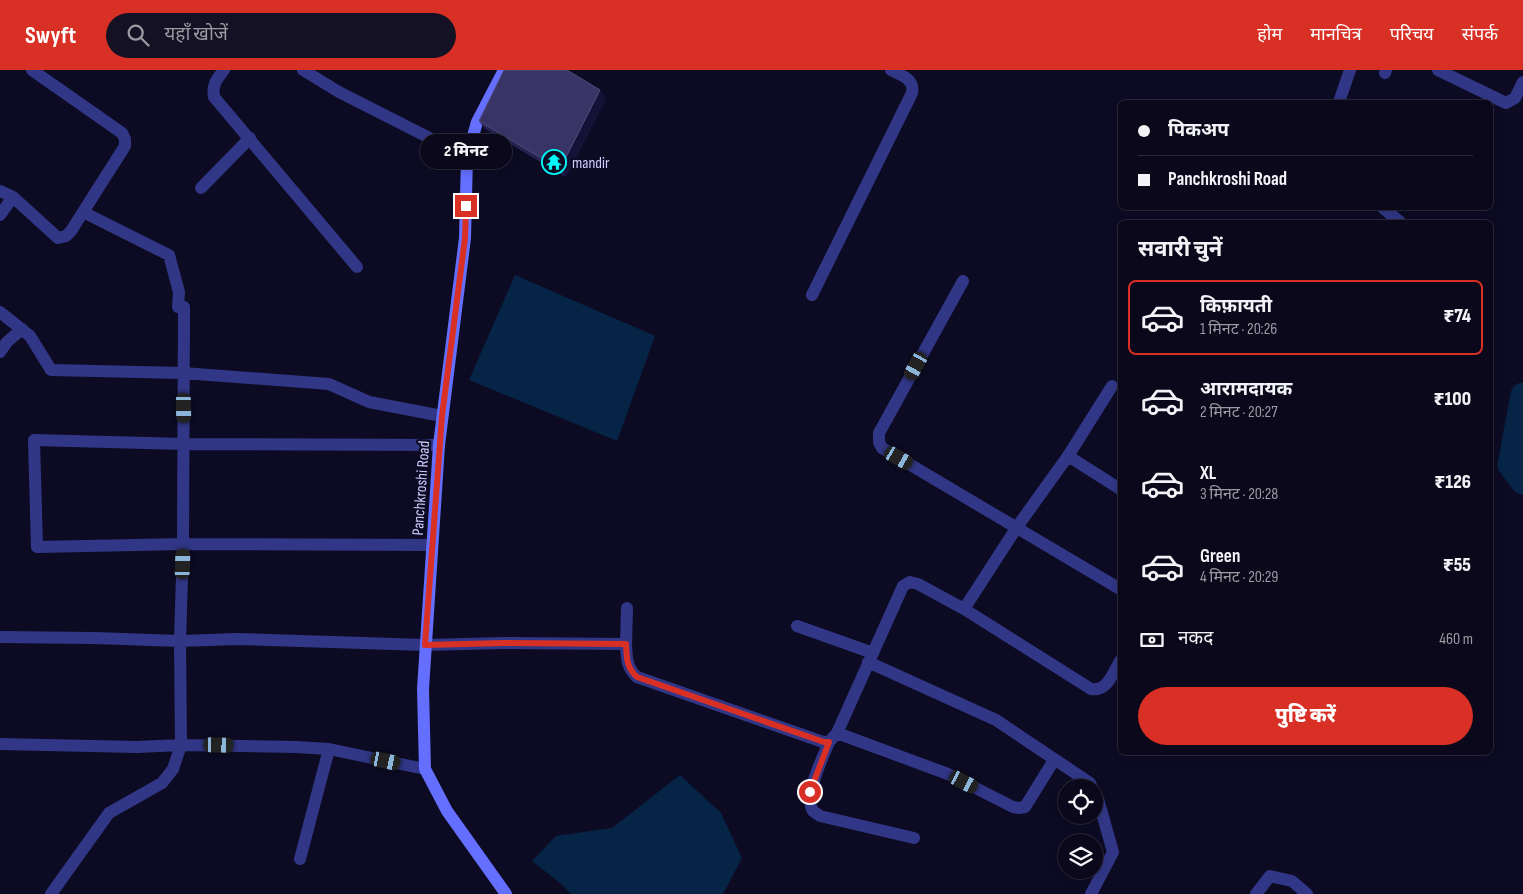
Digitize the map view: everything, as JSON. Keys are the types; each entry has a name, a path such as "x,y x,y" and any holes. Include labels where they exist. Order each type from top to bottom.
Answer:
{"street":[{"path":"0,191 13,197 58,238 66,236 125,146 125,138 122,133 32,70"},
{"path":"224,70 215,82 214,98 250,138 357,267"},
{"path":"303,70 339,92 467,157"},
{"name":"Panchkroshi Road","path":"501,891 447,811 425,769 423,689 439,445 465,238 467,157 477,122 504,70"},
{"path":"812,295 912,93 913,87 910,81 890,70"},
{"path":"1341,100 1350,70"},
{"path":"1438,70 1506,103 1515,98 1523,82"},
{"path":"201,188 250,138"},
{"path":"0,215 13,197"},
{"path":"1385,210 1398,220"},
{"path":"51,894 109,813 162,783 168,777 173,769 181,744 180,641 184,444 181,307 179,292 169,255 83,212"},
{"path":"963,281 879,433 879,442 882,448 1118,588"},
{"path":"0,312 30,336 51,370 183,373 328,384 369,402 442,416"},
{"path":"0,352 7,342 22,330"},
{"path":"964,608 1017,527 1068,456 1112,386"},
{"path":"432,545 183,544 37,547 34,440 184,444 439,445"},
{"path":"1068,456 1118,488"},
{"path":"914,838 820,816 813,811 810,803 810,792 833,738 903,586 910,582 918,584 964,608 1091,689 1103,688 1118,664"},
{"path":"627,608 627,664 631,672 637,677 824,742 833,738 948,774 1013,807 1025,807 1054,760"},
{"path":"796,626 870,658 996,720 1084,779"},
{"path":"0,637 180,641 236,639 425,645 504,643 626,644"},
{"path":"0,744 137,747 181,744 296,747 329,749 425,769"},
{"path":"300,859 329,749"},
{"path":"1091,894 1113,852 1103,817"},
{"path":"1256,894 1270,876 1292,881 1307,894"}],"water":[{"path":"515,275 655,336 617,441 469,380"},
{"path":"680,775 721,813 742,858 723,894 571,894 532,861 556,836 612,828"}],"building":[{"path":"504,70 567,70 600,90 560,169 479,121"}],"waterway":[{"path":"1523,395 1510,465 1523,482"}],"place":[{"name":"mandir","path":"554,162"}],"route":[{"path":"466,206 465,238 439,445 425,645 504,643 626,644 627,664 631,672 637,677 824,742 829,742 810,792"}]}
